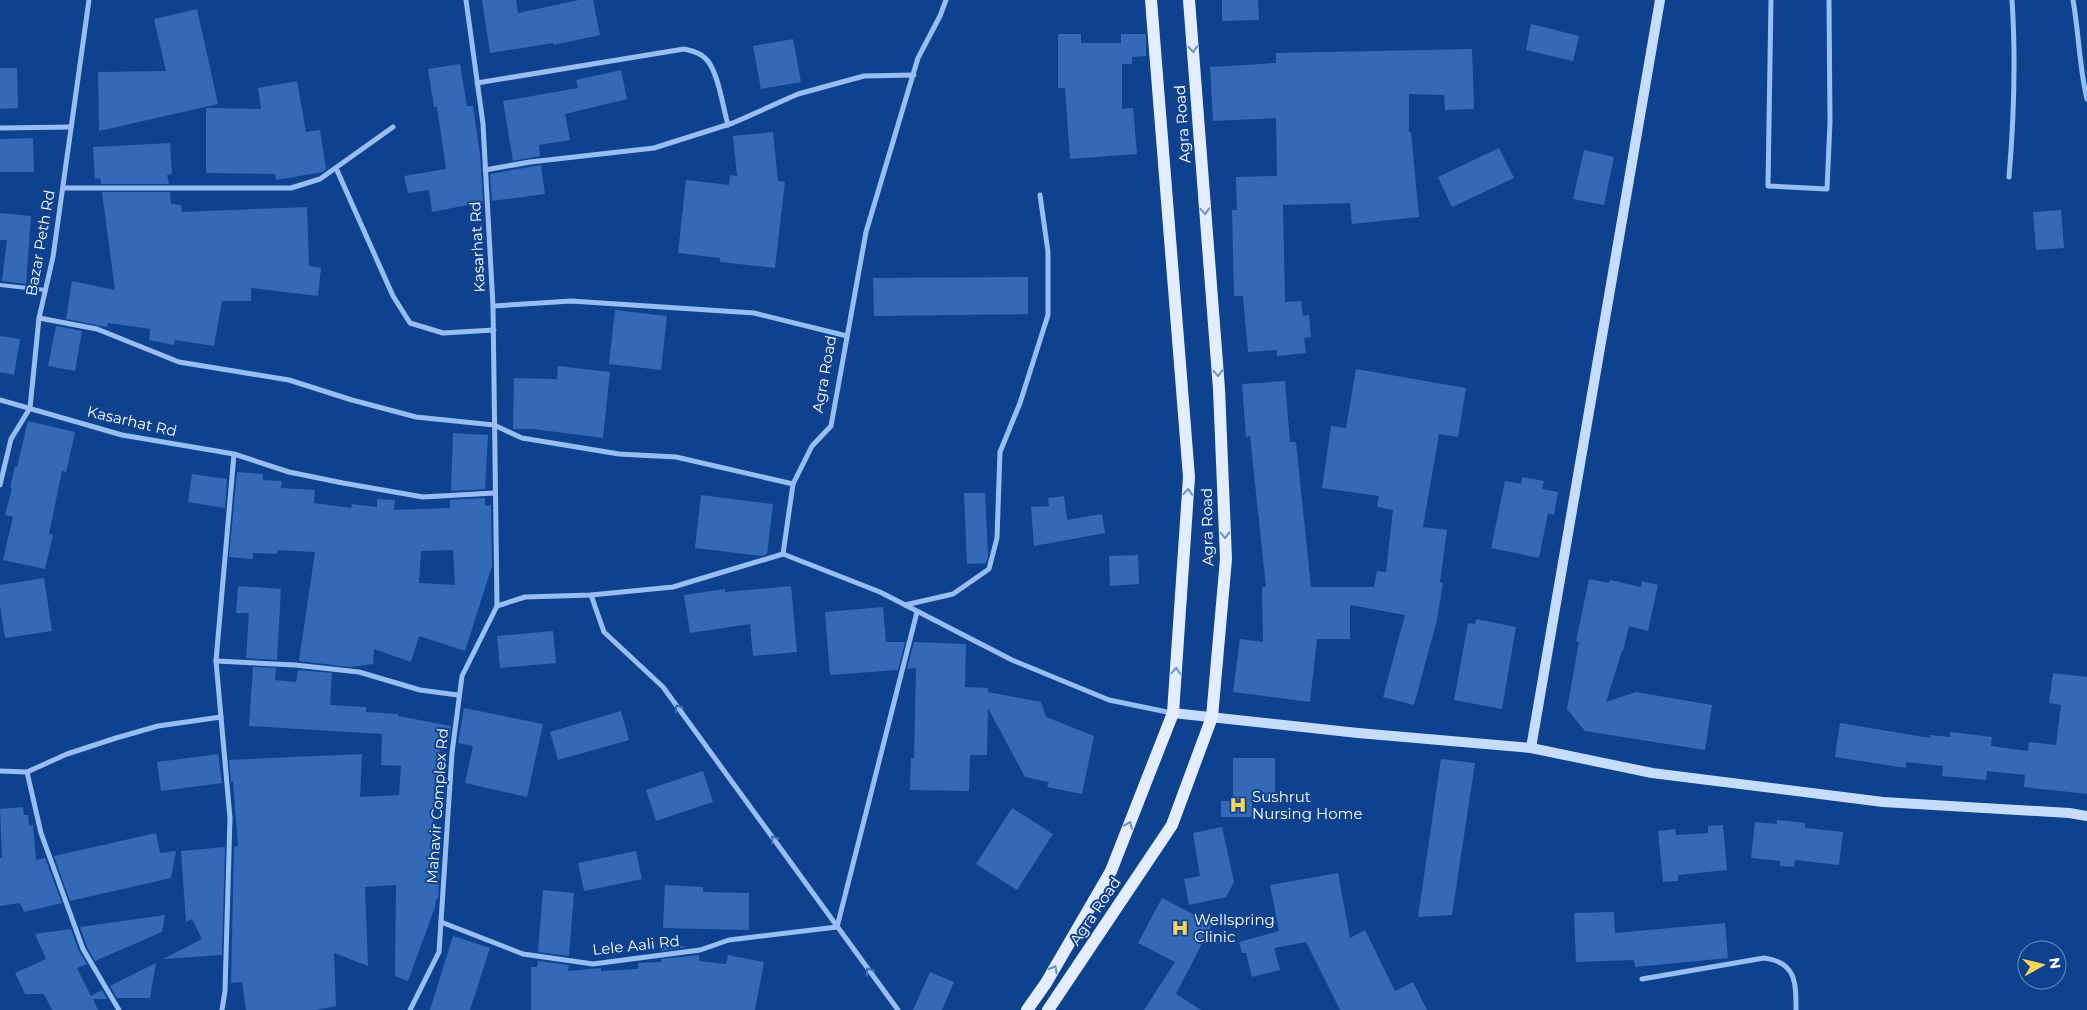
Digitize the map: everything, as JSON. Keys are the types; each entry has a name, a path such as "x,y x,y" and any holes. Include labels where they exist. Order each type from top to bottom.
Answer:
{"main road":[{"name":"Agra Road","path":"1027,1010 1046,983 1111,872 1173,713 1189,477 1151,0"},
{"name":"Agra Road","path":"1048,1010 1172,825 1212,717 1226,559 1219,389 1189,0"}],"street":[{"name":"Bazar Peth Rd","path":"0,485 10,439 30,408 39,318 53,257 89,0"},
{"name":"Kasarhat Rd","path":"466,0 483,124 493,306 497,606"},
{"name":"Agra Road","path":"783,554 793,484 812,446 831,426 866,232 918,58 940,16 946,0"},
{"path":"1531,748 1660,0"},
{"path":"1771,0 1768,186 1827,189 1830,122 1829,0"},
{"path":"2009,178 2014,115 2015,50 2012,0"},
{"path":"2073,0 2077,21 2081,75 2087,99"},
{"path":"477,83 684,49 697,52 707,59 713,68 730,124"},
{"path":"485,170 530,162 654,148 730,124 798,94 854,78 914,75"},
{"path":"0,128 71,127"},
{"path":"63,188 291,188 320,179 393,127"},
{"path":"336,168 393,296 410,323 443,333 494,330"},
{"path":"905,605 953,594 988,569 997,538 1000,452 1020,404 1048,315 1048,252 1040,195"},
{"path":"493,306 571,301 754,312 847,336"},
{"path":"39,318 97,329 179,362 289,380 352,400 416,417 494,426 522,438 619,454 676,457 793,484"},
{"name":"Kasarhat Rd","path":"0,400 122,435 234,454 289,472 423,497 494,493"},
{"path":"222,1010 230,818 216,661 234,454"},
{"path":"497,606 525,598 591,595 673,587 783,554 880,592 1012,660 1109,700 1173,713 1358,733 1531,748 1652,773 1883,802 2087,816"},
{"path":"591,595 604,632 663,687 898,1010"},
{"name":"Mahavir Complex Rd","path":"410,1010 439,952 458,696 462,676 497,606"},
{"path":"837,927 917,612"},
{"path":"216,661 358,672 420,690 458,696"},
{"path":"0,771 27,772 67,754 158,726 221,717"},
{"path":"27,772 41,833 83,948 119,1010"},
{"name":"Lele Aali Rd","path":"441,922 523,954 593,964 700,950 730,940 837,927"},
{"path":"1642,979 1764,958 1778,960 1790,968 1796,989 1796,1010"}],"lane":[{"path":"0,285 46,290"}],"building":[{"path":"482,0 516,0 518,13 579,0 593,0 600,35 553,45 553,43 490,53"},
{"path":"1222,0 1258,0 1259,20 1222,21"},
{"path":"197,9 218,104 99,131 98,72 166,71 154,19"},
{"path":"1531,24 1579,36 1573,61 1526,50"},
{"path":"1058,34 1081,34 1081,43 1121,43 1121,34 1146,34 1146,56 1132,57 1132,64 1122,64 1122,109 1133,108 1137,154 1070,159 1065,88 1058,88"},
{"path":"793,39 801,82 761,89 753,46"},
{"path":"1472,49 1474,109 1445,110 1444,95 1409,94 1409,132 1411,132 1419,217 1352,224 1350,203 1283,205 1285,302 1301,301 1303,316 1309,315 1311,337 1304,338 1306,353 1277,356 1277,350 1248,352 1243,296 1234,296 1232,210 1237,210 1236,177 1277,176 1276,118 1213,121 1210,67 1276,63 1276,53"},
{"path":"460,64 467,106 473,106 480,154 483,202 432,212 429,190 408,193 404,176 446,169 437,107 434,107 428,69"},
{"path":"0,68 17,68 18,108 0,109"},
{"path":"621,70 627,99 565,114 570,140 539,145 540,156 513,161 503,101 578,88 576,80"},
{"path":"297,81 306,132 320,130 326,169 323,172 276,180 275,174 206,173 206,108 261,109 258,88"},
{"path":"773,132 778,181 785,182 775,268 720,262 720,258 678,253 686,180 729,185 730,175 737,176 733,136"},
{"path":"33,138 34,172 0,172 0,139"},
{"path":"170,143 172,174 167,175 169,184 101,184 100,178 95,179 93,147"},
{"path":"1499,148 1514,178 1452,207 1438,177"},
{"path":"1584,150 1614,157 1604,205 1573,199"},
{"path":"541,165 545,194 492,201 490,174"},
{"path":"102,192 170,192 171,204 181,205 182,212 307,207 309,266 321,268 318,296 251,288 251,301 222,301 214,346 175,340 174,345 149,340 150,329 108,323 107,327 66,319 72,281 115,290"},
{"path":"2061,210 2064,248 2036,250 2033,212"},
{"path":"0,213 31,216 26,284 2,281 7,240 0,240"},
{"path":"1028,277 1028,314 874,316 873,278"},
{"path":"615,310 667,316 661,370 609,364"},
{"path":"56,326 82,331 75,371 48,366"},
{"path":"0,336 20,339 14,375 0,372"},
{"path":"558,366 610,372 603,438 533,429 513,429 514,378 557,379"},
{"path":"1356,369 1466,388 1458,437 1439,434 1423,527 1447,530 1440,582 1443,583 1437,620 1414,705 1383,697 1405,615 1350,605 1350,639 1317,639 1310,702 1233,692 1240,639 1263,642 1262,587 1266,587 1250,436 1246,437 1242,384 1285,381 1290,442 1296,442 1311,587 1374,587 1377,571 1386,572 1393,510 1377,507 1379,496 1322,488 1331,426 1346,428"},
{"path":"28,421 75,432 66,472 62,471 49,534 53,535 45,569 3,560 13,517 5,515 15,466 17,467"},
{"path":"453,433 488,435 485,489 451,491"},
{"path":"237,472 263,474 263,480 282,481 281,488 315,490 314,503 351,508 352,504 377,507 377,499 395,500 394,510 450,508 450,500 485,498 485,506 491,505 492,566 465,651 419,636 411,662 374,649 373,664 350,667 299,661 315,552 278,550 277,554 253,553 253,559 229,557","holes":["453,550 455,585 419,583 421,551"]},
{"path":"192,474 227,479 225,508 188,502"},
{"path":"1522,477 1544,481 1542,489 1558,492 1554,515 1548,513 1539,558 1491,548 1505,481 1521,484"},
{"path":"964,493 985,493 988,557 986,563 967,564"},
{"path":"701,495 773,504 767,554 762,556 695,548"},
{"path":"1064,496 1067,520 1102,514 1105,533 1034,546 1031,507 1049,506 1048,498"},
{"path":"1138,555 1139,584 1110,586 1109,556"},
{"path":"44,578 52,631 5,638 0,605 0,585"},
{"path":"1589,579 1609,583 1610,580 1641,587 1642,581 1658,585 1648,631 1629,626 1606,702 1636,692 1712,705 1705,750 1585,731 1567,709 1579,642 1576,641"},
{"path":"238,586 281,589 277,660 246,658 249,613 236,613"},
{"path":"791,586 797,652 753,656 750,624 690,633 684,595 725,589 725,592"},
{"path":"883,607 886,642 905,642 898,670 830,675 825,612"},
{"path":"1476,619 1516,627 1502,709 1454,700 1468,623 1475,624"},
{"path":"553,631 556,663 500,668 497,636"},
{"path":"914,642 966,644 965,687 988,688 988,692 1041,702 1046,717 1094,736 1082,794 1047,787 1049,782 1025,777 988,708 987,755 970,755 969,791 910,790 911,758 914,758 916,668 907,669"},
{"path":"253,667 276,668 275,680 296,682 298,670 332,673 330,705 366,707 366,712 398,714 398,716 451,726 449,741 441,739 438,783 435,783 431,865 440,866 438,899 436,899 435,907 408,981 395,976 396,885 365,887 368,966 334,953 336,1006 315,1010 246,1010 242,982 231,983 234,847 238,846 233,781 231,782 229,760 362,754 360,797 399,795 401,766 381,765 382,734 249,726"},
{"path":"2053,673 2087,677 2087,794 2024,787 2025,775 1987,771 1986,780 1942,776 1943,766 1906,762 1906,768 1835,757 1840,723 1930,738 1930,735 1950,737 1950,732 1992,737 1991,746 2028,751 2029,742 2056,745 2061,705 2049,703"},
{"path":"464,708 543,724 527,797 465,783 473,746 458,743"},
{"path":"621,711 629,740 558,760 550,732"},
{"path":"218,754 222,783 161,791 157,762"},
{"path":"1233,758 1275,758 1275,802 1252,802 1252,817 1221,817 1221,801 1233,801"},
{"path":"1441,759 1475,763 1452,915 1418,917"},
{"path":"703,771 713,802 656,821 646,790"},
{"path":"23,807 24,815 28,815 29,826 33,825 36,860 45,858 62,903 24,912 20,903 0,906 0,858 2,858 0,809"},
{"path":"1012,808 1053,834 1017,890 976,864"},
{"path":"1777,820 1805,823 1805,828 1843,832 1839,865 1795,860 1794,867 1780,866 1780,861 1751,858 1755,822 1777,824"},
{"path":"1723,825 1727,870 1678,875 1678,881 1663,882 1658,831 1675,829 1676,835 1708,833 1708,826"},
{"path":"1222,827 1234,882 1226,897 1189,905 1184,879 1200,876 1193,833"},
{"path":"156,833 160,853 176,851 171,878 70,901 54,856"},
{"path":"225,847 222,955 163,959 202,939 192,919 186,922 181,851"},
{"path":"636,851 642,879 584,891 578,863"},
{"path":"1338,873 1350,938 1365,930 1395,991 1413,982 1427,1010 1340,1010 1306,942 1274,948 1280,970 1252,977 1246,953 1242,953 1239,942 1279,931 1270,885"},
{"path":"665,885 703,887 703,892 749,893 749,930 663,928"},
{"path":"543,890 574,893 569,956 538,952"},
{"path":"1162,898 1212,924 1176,994 1201,1010 1144,1010 1175,962 1138,943"},
{"path":"1614,912 1615,933 1725,923 1728,958 1635,967 1634,960 1576,962 1574,913"},
{"path":"165,915 162,932 95,961 87,947 80,927"},
{"path":"71,929 79,951 87,964 77,968 91,996 102,990 107,999 93,999 98,1010 52,1010 44,994 25,994 15,973 46,959 35,934"},
{"path":"453,936 490,948 470,1010 430,1010"},
{"path":"662,942 687,947 662,951"},
{"path":"699,955 699,961 726,964 728,955 764,962 755,1010 531,1010 531,967 537,967 538,961 569,965 568,971 601,968 601,971 638,969 638,963 661,962 661,959"},
{"path":"156,963 150,998 117,998 110,986"},
{"path":"930,972 954,982 942,1010 913,1010"}],"place":[{"name":"Sushrut Nursing Home","path":"1238,805"},
{"name":"Wellspring Clinic","path":"1180,928"}]}
